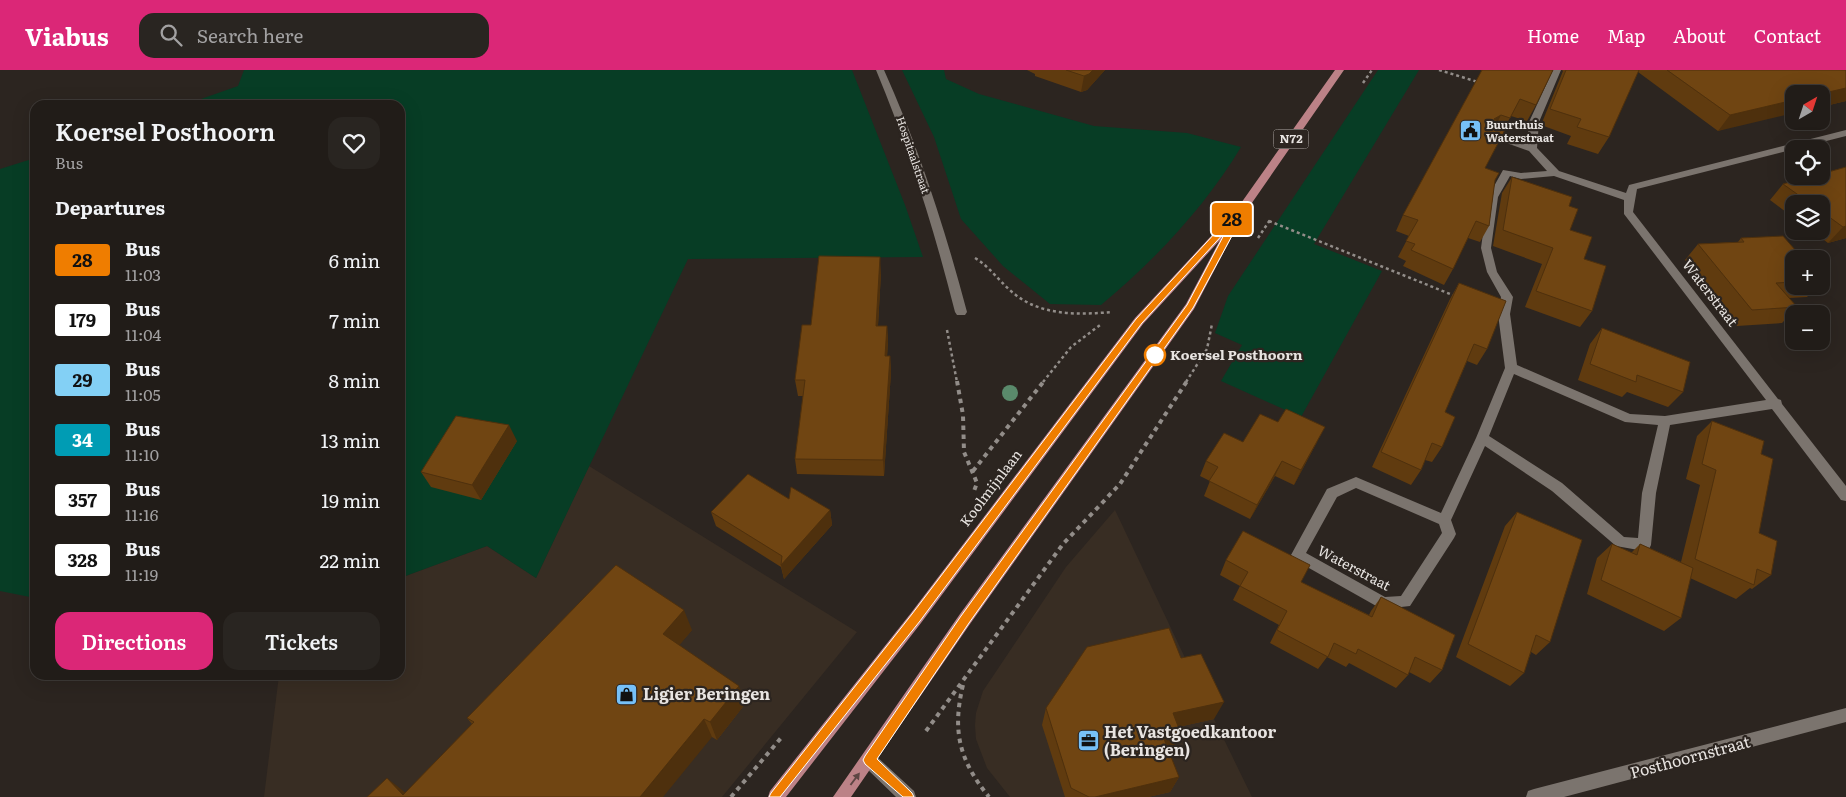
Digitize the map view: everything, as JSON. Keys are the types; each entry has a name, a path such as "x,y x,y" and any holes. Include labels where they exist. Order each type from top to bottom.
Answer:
{"main road":[{"name":"Koolmijnlaan","path":"776,797 916,618 1134,328 1242,208 1340,70"},
{"name":"Koolmijnlaan","path":"841,797 869,760 965,619 1190,306 1242,208"}],"street":[{"name":"Hospitaalstraat","path":"880,70 892,96 943,241 961,312"},
{"path":"1492,136 1532,149 1534,122 1557,70"},
{"path":"1629,198 1633,187 1846,133"},
{"name":"Waterstraat","path":"1532,149 1555,173"},
{"name":"Waterstraat","path":"1444,520 1356,482 1332,493 1298,555 1383,603 1405,602 1449,534 1444,520 1482,438 1511,368 1504,314 1507,297 1492,272 1486,248 1493,197 1507,172 1521,176 1555,173 1629,198 1628,212 1777,403 1846,496"},
{"path":"1511,368 1629,418 1665,421 1777,403"},
{"path":"1482,438 1557,487 1621,542 1644,545 1649,493 1665,421"},
{"name":"Posthoornstraat","path":"1534,797 1846,715"},
{"path":"869,760 908,797"}],"path":[{"path":"1439,70 1486,84"},
{"path":"1269,220 1308,236 1309,239 1457,296"},
{"path":"943,241 983,262 1013,293 1040,310 1078,315 1118,311"},
{"path":"961,312 947,330 962,415 964,452 973,471"},
{"path":"964,682 956,710 958,743 978,784 989,797"}],"shaded area":[{"path":"589,466 857,632 722,797 264,797 278,680 405,680 405,576 487,546 536,578"},
{"path":"1115,510 1252,797 1010,797 987,768 976,739 975,725 976,713 983,691 1066,567"}],"green space":[{"path":"244,70 852,70 905,205 923,257 688,259 536,578 487,546 405,576 405,100 198,100 238,86"},
{"path":"902,70 944,70 946,79 979,94 1094,126 1187,133 1241,147 1212,191 1178,232 1141,270 1101,305 1050,304 1003,266 961,219 934,137"},
{"path":"1378,70 1419,70 1314,244 1382,271 1301,417 1221,381 1242,345 1215,333 1228,296"},
{"path":"30,160 30,597 0,591 0,169"}],"building":[{"path":"1066,70 1093,70 1084,76"},
{"path":"1482,70 1553,70 1536,105 1520,99 1510,118 1501,115 1494,119 1507,126 1485,168 1499,173 1495,180 1489,226 1476,221 1453,269 1411,250 1415,244 1406,241 1418,220 1403,215"},
{"path":"1566,70 1639,70 1609,137 1577,127 1581,119 1550,109"},
{"path":"1667,70 1846,70 1846,88 1830,92 1830,85 1785,85 1785,102 1730,115"},
{"path":"1846,167 1846,226 1843,227 1830,218 1830,195 1798,195 1783,184 1830,185 1830,171"},
{"path":"1512,177 1572,197 1569,206 1578,209 1570,230 1592,237 1584,259 1606,266 1592,311 1536,291 1553,248 1503,230"},
{"path":"1783,236 1795,250 1785,250 1785,282 1776,283 1795,305 1785,305 1785,308 1752,310 1698,244 1744,242 1741,238"},
{"path":"819,256 880,257 876,326 887,326 885,356 890,356 883,460 795,459 805,380 795,380 802,325 811,325"},
{"path":"1459,283 1506,301 1487,349 1474,344 1445,412 1455,417 1442,447 1432,443 1421,470 1381,452"},
{"path":"1602,328 1690,362 1683,392 1637,375 1636,382 1590,364"},
{"path":"1286,409 1325,427 1301,470 1282,461 1257,505 1209,481 1218,467 1206,461 1224,433 1243,442 1260,414 1278,422"},
{"path":"456,416 509,425 472,485 421,472"},
{"path":"1712,421 1764,441 1761,454 1773,459 1759,533 1777,541 1771,575 1757,569 1754,585 1695,559 1716,470 1702,464"},
{"path":"748,474 789,499 791,487 830,510 781,565 782,556 711,512"},
{"path":"1517,512 1582,540 1550,642 1536,635 1524,673 1468,644"},
{"path":"1243,531 1310,565 1301,582 1372,617 1381,597 1455,635 1442,670 1415,657 1408,675 1358,649 1356,654 1334,643 1328,657 1277,630 1287,611 1240,586 1248,572 1226,560"},
{"path":"1612,544 1637,555 1640,544 1693,568 1681,618 1601,580"},
{"name":"Ligier Beringen","path":"616,565 684,610 663,634 739,686 710,722 704,719 640,797 367,797 387,778 403,795 474,722 467,718"},
{"path":"1169,628 1181,658 1201,654 1224,702 1173,713 1181,734 1164,739 1179,777 1095,797 1089,797 1071,788 1046,708 1087,647"}],"bus line":[{"name":"28","path":"776,797 916,618 1139,321 1242,208 1190,306 965,619 869,760 908,797"}],"place":[{"name":"Buurthuis Waterstraat","path":"1470,131"},
{"name":"Koersel Posthoorn","path":"1155,355"},
{"name":"Ligier Beringen","path":"627,694"},
{"name":"Het Vastgoedkantoor (Beringen)","path":"1088,741"}]}
